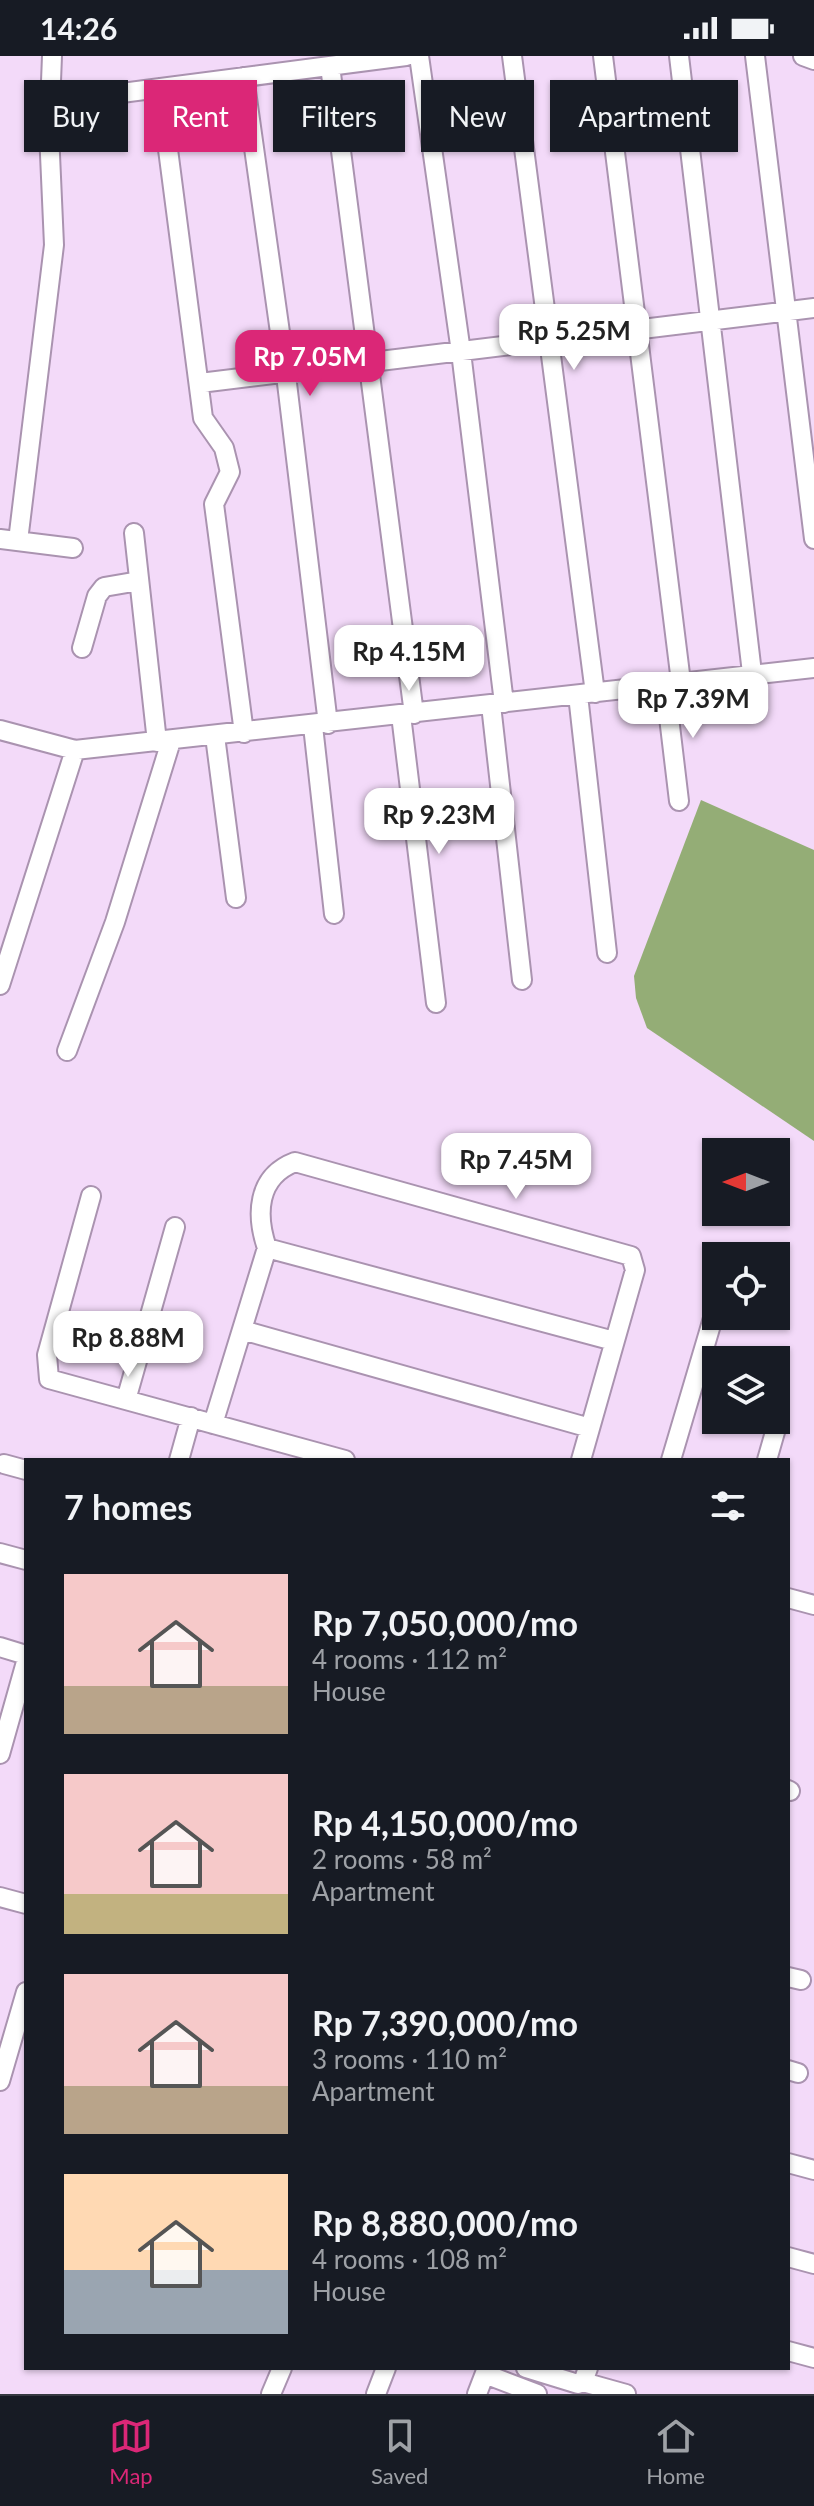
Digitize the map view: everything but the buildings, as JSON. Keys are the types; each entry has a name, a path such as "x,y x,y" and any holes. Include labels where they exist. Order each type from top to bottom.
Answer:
{"street":[{"path":"52,56 49,132 54,245 9,540 73,548"},
{"path":"221,80 406,56"},
{"path":"419,56 461,352 522,980"},
{"path":"512,56 549,341 586,694 607,953"},
{"path":"603,56 637,329 673,683 679,801"},
{"path":"679,56 752,673"},
{"path":"755,56 814,539"},
{"path":"803,56 814,60"},
{"path":"330,66 371,363 436,1003"},
{"path":"244,77 286,375 320,725 334,914"},
{"path":"169,152 203,418 224,448 230,472 214,504 244,733"},
{"path":"200,383 286,375 814,308"},
{"path":"67,1051 115,922 164,741 134,533"},
{"path":"82,648 97,596 104,587 139,581"},
{"path":"0,730 75,750 814,668"},
{"path":"215,736 236,898"},
{"path":"0,985 75,750"},
{"path":"213,1424 267,1248 258,1212 262,1197 284,1167 302,1163 631,1256 635,1270 582,1458"},
{"path":"91,1196 47,1355 49,1379 338,1458"},
{"path":"126,1400 175,1227"},
{"path":"267,1248 614,1341"},
{"path":"242,1330 590,1428"},
{"path":"672,1458 709,1330"},
{"path":"180,1458 191,1417"},
{"path":"768,1458 774,1434"},
{"path":"4,1464 24,1469"},
{"path":"0,1553 24,1559"},
{"path":"790,1599 814,1605"},
{"path":"0,1647 24,1654"},
{"path":"0,1754 24,1669"},
{"path":"0,1897 24,1903"},
{"path":"0,2081 24,1999"},
{"path":"790,2164 814,2170"},
{"path":"790,2258 814,2264"},
{"path":"790,2352 814,2358"},
{"path":"271,2394 281,2370"},
{"path":"376,2394 385,2370"},
{"path":"532,2370 578,2384 585,2375 626,2394"},
{"path":"477,2394 486,2371 537,2394"}],"shaded area":[{"path":"701,800 814,850 814,1141 647,1028 636,998 634,976"}]}
